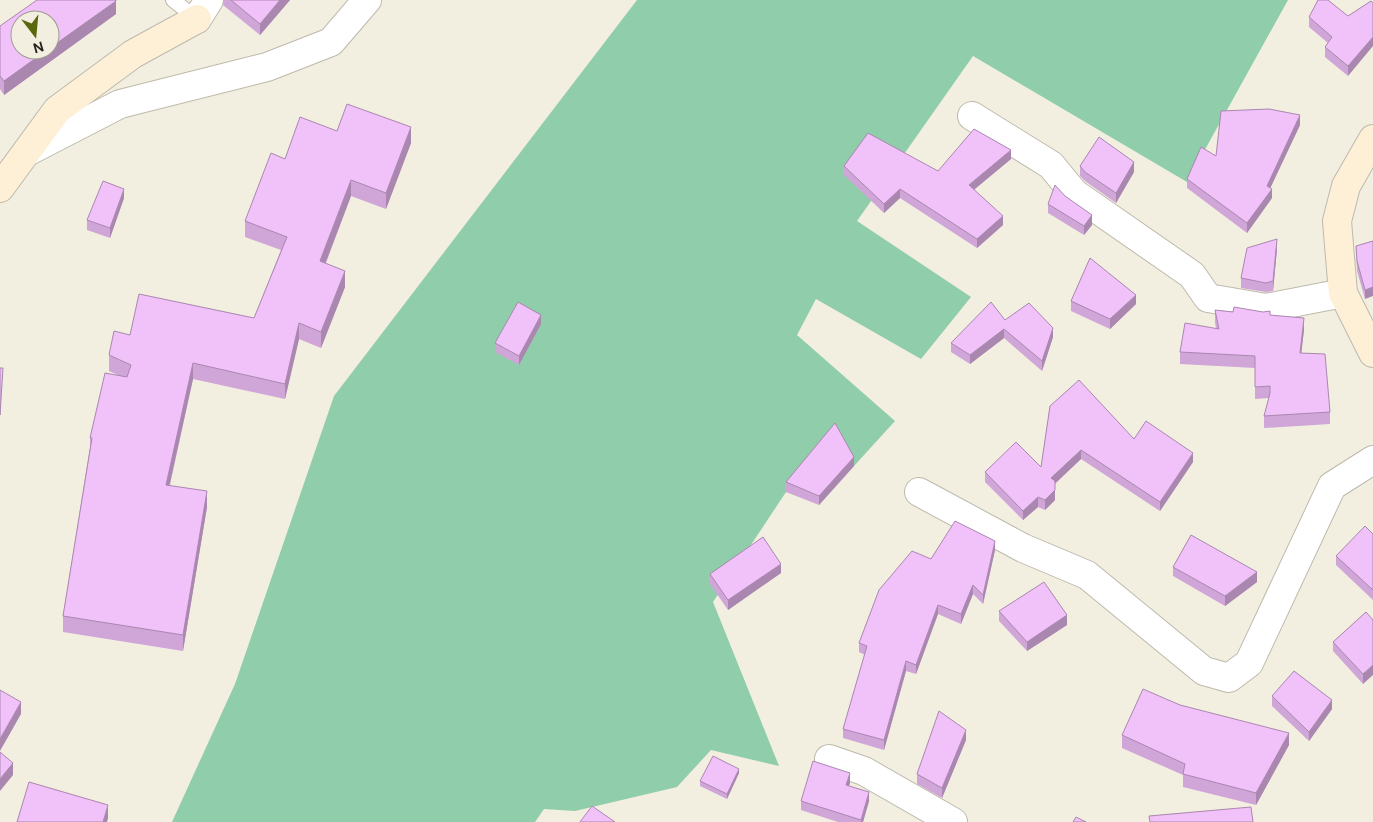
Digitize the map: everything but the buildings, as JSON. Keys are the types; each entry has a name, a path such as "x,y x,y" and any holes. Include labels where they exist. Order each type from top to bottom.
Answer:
{"street":[{"path":"27,152 120,104 267,67 331,42 368,0"},
{"path":"0,188 57,110 134,54 203,10"},
{"path":"972,116 1051,166 1074,193 1192,275 1208,298 1266,308 1344,293"},
{"path":"1373,139 1346,186 1337,221 1344,293 1373,353"},
{"path":"919,492 1023,548 1087,575 1204,671 1229,678 1249,663 1332,486 1373,460"},
{"path":"829,758 864,771 953,822"}],"lane":[{"path":"173,0 203,10"}],"green space":[{"path":"637,0 1288,0 1187,182 973,56 857,221 971,297 921,359 816,299 797,335 895,421 854,466 835,433 786,492 713,602 779,766 711,750 677,787 575,811 544,809 535,822 172,822 235,684 334,396"}]}
